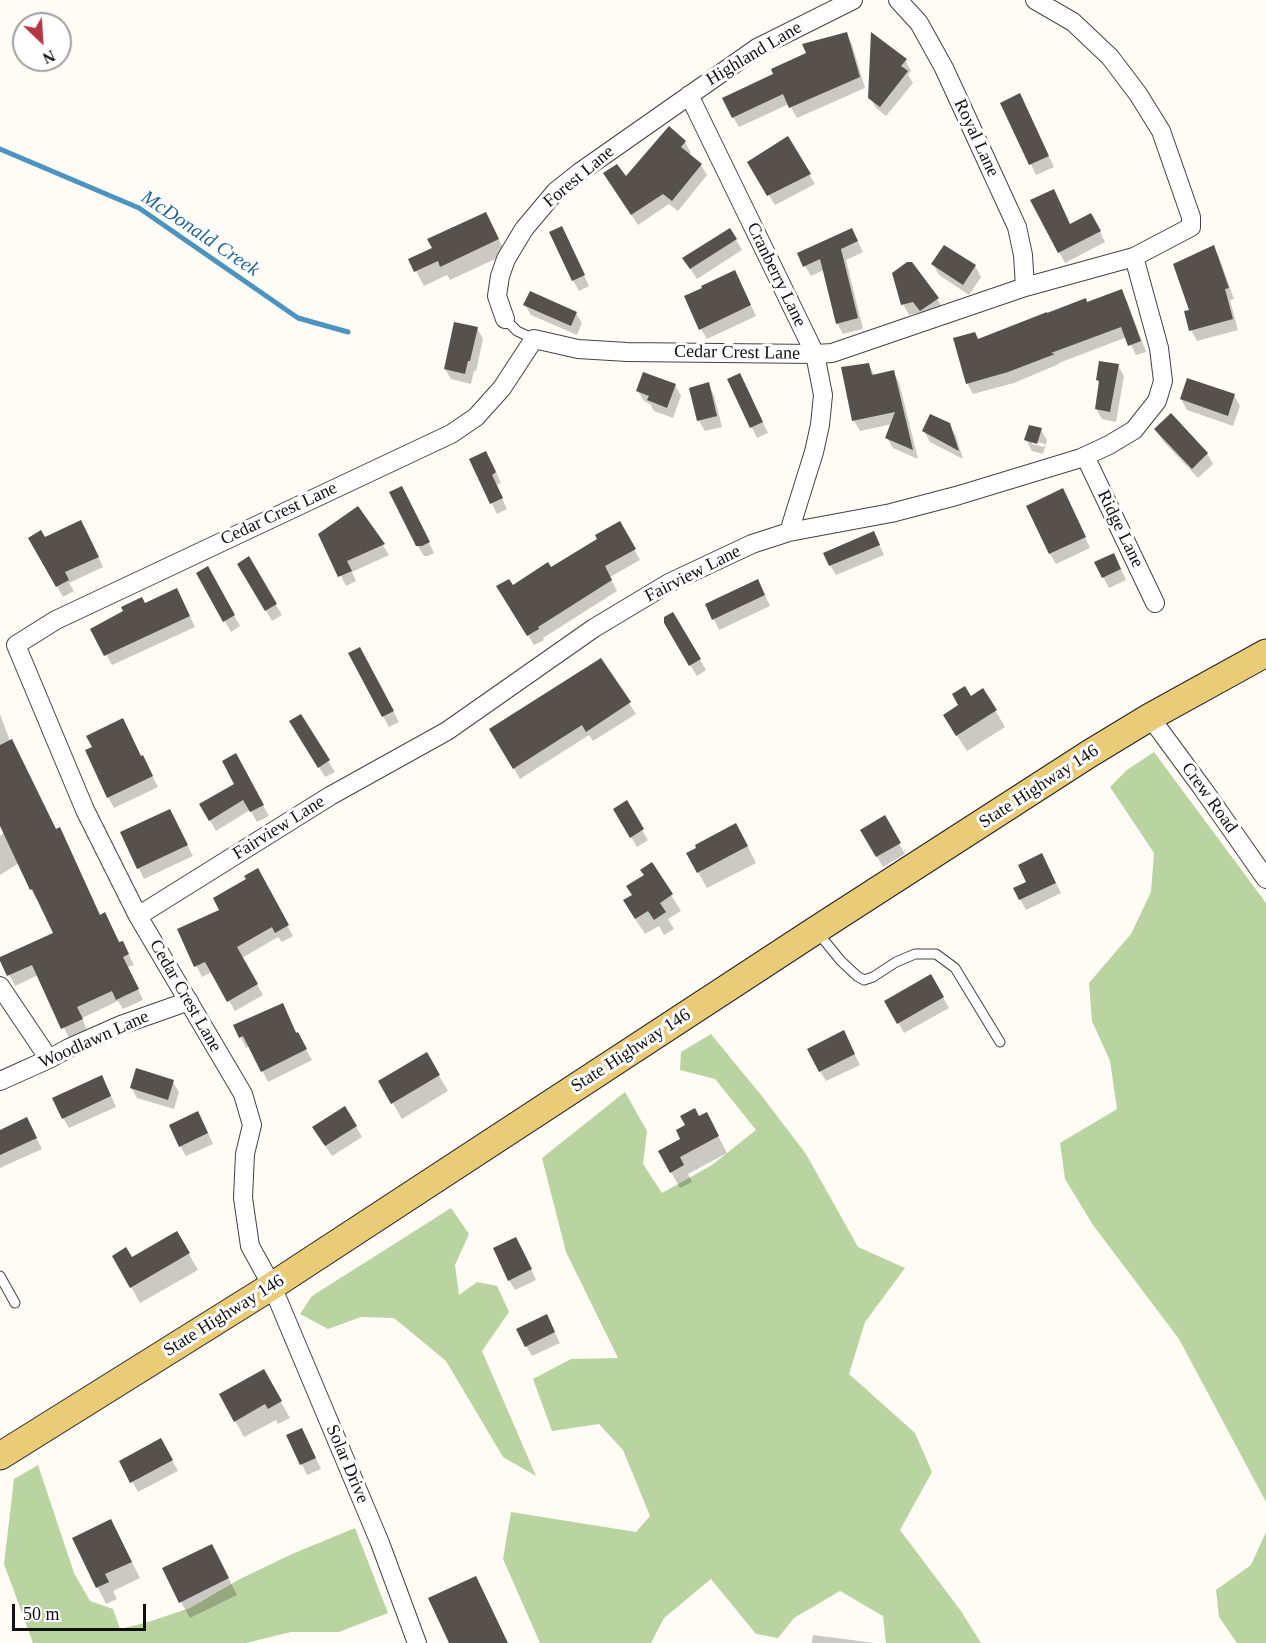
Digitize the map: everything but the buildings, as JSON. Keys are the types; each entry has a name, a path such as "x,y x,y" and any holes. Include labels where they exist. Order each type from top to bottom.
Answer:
{"main road":[{"name":"State Highway 146","path":"0,1456 272,1286 1089,754 1150,717 1266,653"}],"street":[{"name":"Highland Lane","path":"689,95 757,48 853,0"},
{"name":"Royal Lane","path":"898,0 919,23 944,68 1017,227 1023,255 1025,287"},
{"name":"Cedar Crest Lane","path":"272,1286 250,1246 243,1198 245,1154 252,1125 243,1094 138,916 8,647 56,620 451,434 476,417 502,388 534,339 578,350 832,353 1025,287 1134,257 1191,227 1191,217 1161,131 1138,94 1110,57 1073,22 1035,0"},
{"name":"Forest Lane","path":"505,320 497,296 500,276 506,259 524,229 541,208 556,191 580,172 689,95"},
{"name":"Cranberry Lane","path":"689,95 815,354 823,395 820,425 789,532"},
{"name":"Fairview Lane","path":"138,916 330,796 447,731 594,628 660,588 752,544 789,532 891,513 956,496 1085,456 1134,430 1157,400 1163,381 1159,348 1134,257"},
{"name":"Ridge Lane","path":"1085,456 1155,603"},
{"name":"Crew Road","path":"1150,717 1266,879"},
{"path":"0,986 49,1059"},
{"name":"Woodlawn Lane","path":"0,1082 121,1025 189,1001"},
{"name":"Solar Drive","path":"272,1286 380,1543 417,1643"}],"lane":[{"path":"505,320 517,331 534,339"},
{"path":"816,930 841,961 864,980 915,954 936,954 955,968 1000,1042"},
{"path":"0,1276 15,1303"}],"green space":[{"path":"1154,752 1266,903 1266,1502 1179,1339 1093,1225 1065,1179 1060,1143 1117,1109 1110,1061 1092,1021 1089,983 1131,934 1151,892 1154,853 1110,787 1127,770"},
{"path":"711,1034 806,1154 858,1247 905,1268 865,1322 849,1374 915,1433 932,1472 900,1530 961,1611 981,1643 886,1643 883,1616 840,1591 794,1618 778,1638 756,1634 711,1579 664,1618 651,1643 540,1643 503,1559 511,1512 636,1532 650,1516 623,1450 599,1424 552,1431 533,1379 571,1359 618,1358 566,1252 542,1158 625,1092 647,1131 643,1164 662,1193 712,1165 756,1130 715,1079 680,1070 681,1052"},
{"path":"451,1208 469,1234 455,1265 459,1295 477,1282 497,1286 509,1312 482,1351 536,1476 503,1457 446,1361 394,1318 361,1317 328,1329 300,1314 312,1296"},
{"path":"38,1465 74,1573 90,1601 113,1609 120,1629 190,1608 240,1579 355,1528 388,1613 339,1632 291,1632 246,1643 33,1643 4,1564 14,1479"},
{"path":"1266,1532 1266,1643 1237,1643 1219,1617 1216,1590 1251,1565"}],"waterway":[{"name":"McDonald Creek","path":"0,149 139,208 298,318 348,332"}]}
